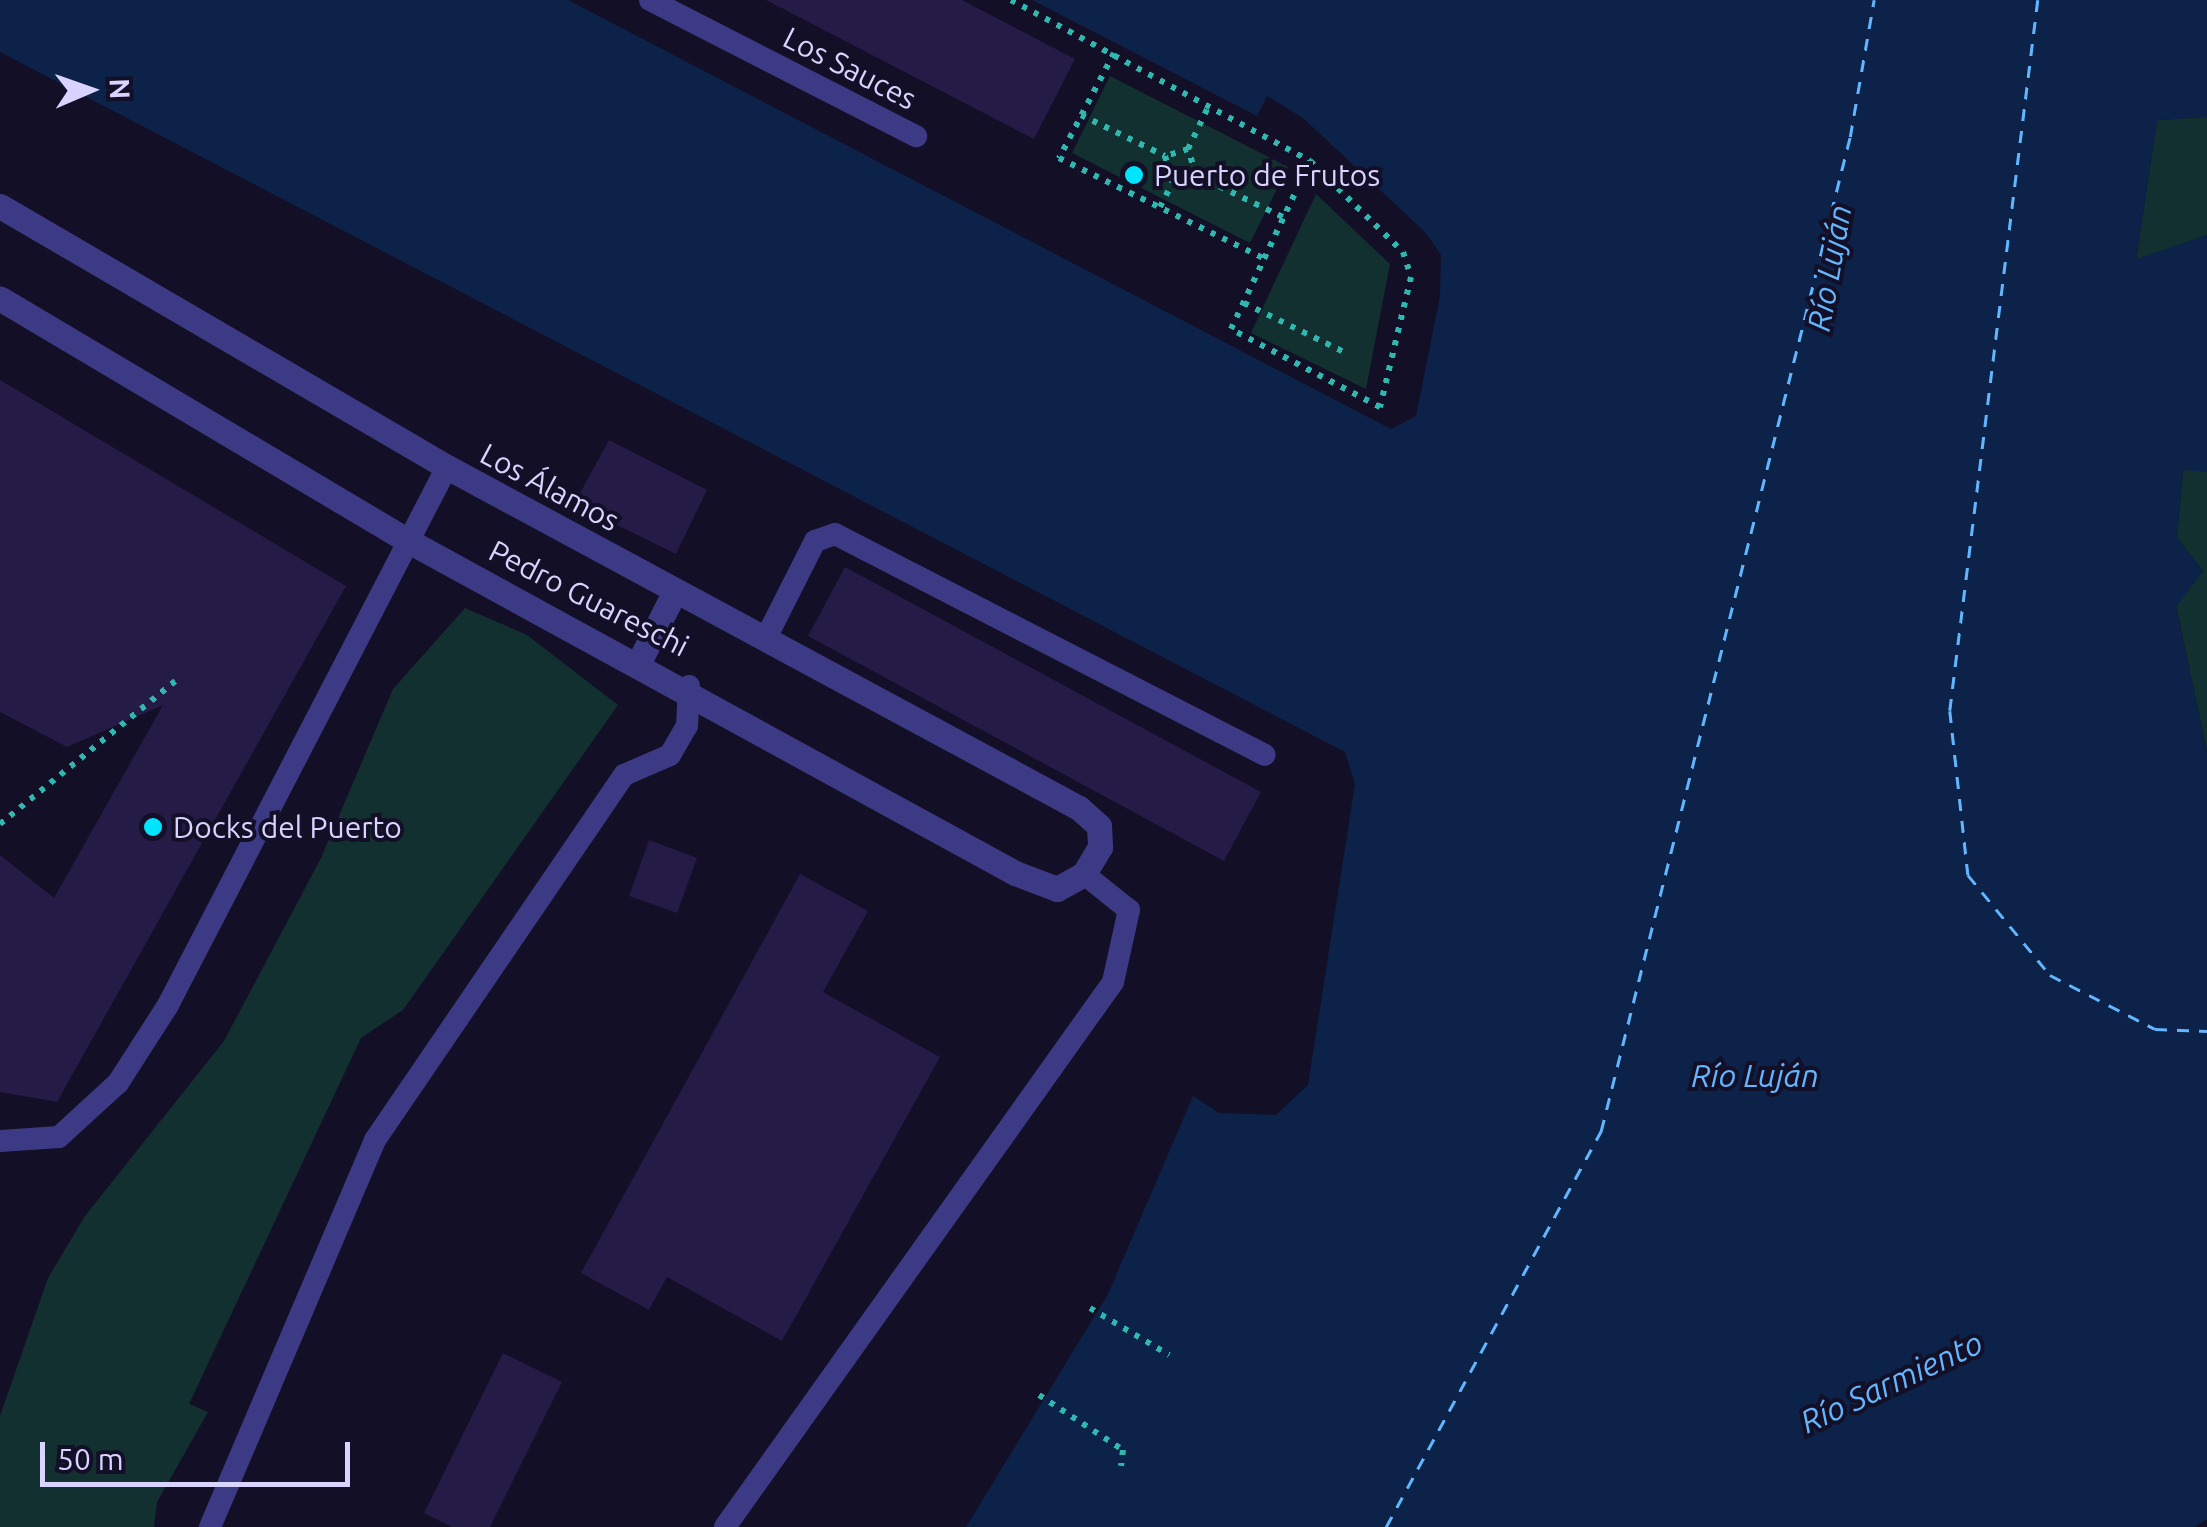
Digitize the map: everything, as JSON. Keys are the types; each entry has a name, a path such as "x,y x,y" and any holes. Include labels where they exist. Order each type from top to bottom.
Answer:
{"street":[{"name":"Los Álamos","path":"0,206 447,468 1078,808 1099,826 1084,874"},
{"name":"Pedro Guareschi","path":"0,298 406,538 689,686 1015,872 1057,889 1084,874"},
{"path":"639,662 675,592"}],"lane":[{"name":"Los Sauces","path":"650,0 916,136"},
{"path":"0,1141 59,1137 118,1083 168,1005 406,538 447,468"},
{"path":"765,640 815,541 835,534 1265,755"},
{"path":"210,1527 375,1140 624,775 670,756 687,726 689,686"},
{"path":"725,1527 1113,982 1129,910 1084,874"}],"path":[{"path":"1011,0 1210,103 1310,161 1409,263 1380,408 1231,329 1310,161"},
{"path":"1114,54 1058,158 1263,258"},
{"path":"1196,175 1188,149 1210,103"},
{"path":"1081,114 1165,156 1188,149"},
{"path":"1160,207 1173,182 1165,156"},
{"path":"1173,182 1196,175 1282,217"},
{"path":"1244,302 1344,352"},
{"path":"0,824 178,679"},
{"path":"1090,1308 1169,1356"},
{"path":"1039,1396 1123,1450 1121,1466"}],"green space":[{"path":"1110,76 1288,167 1250,243 1072,153"},
{"path":"2207,117 2207,235 2136,260 2157,120"},
{"path":"1316,194 1390,264 1366,389 1251,333"},
{"path":"2183,469 2207,472 2207,752 2176,606 2203,571 2177,538"},
{"path":"465,608 527,635 618,705 403,1010 361,1038 189,1404 208,1412 157,1502 154,1527 0,1527 0,1416 48,1278 85,1216 224,1041 321,858 393,689"}],"water":[{"name":"Río Luján","path":"0,0 568,0 1391,429 1416,416 1440,296 1441,255 1425,232 1303,118 1267,96 1257,116 1032,0 2207,0 2207,117 2157,120 2136,259 2207,235 2207,472 2183,470 2177,538 2203,571 2176,607 2207,752 2207,1519 2195,1527 966,1527 1108,1294 1193,1096 1219,1113 1276,1115 1308,1085 1355,784 1345,752 0,52"}],"building":[{"path":"766,0 962,0 1075,59 1034,139"},
{"name":"Docks del Puerto","path":"0,380 346,586 57,1102 0,1092 0,855 54,898 163,705 67,747 0,712"},
{"path":"609,440 707,490 676,554 574,504"},
{"path":"845,567 1261,792 1224,861 808,636"},
{"path":"649,840 697,858 677,913 629,896"},
{"path":"800,874 868,911 823,992 940,1057 782,1341 667,1277 649,1310 581,1273"},
{"path":"503,1353 562,1382 490,1527 452,1527 424,1513"}],"ferry route":[{"path":"1386,1527 1601,1131 1850,137 1874,0"},
{"path":"2038,0 1950,711 1968,875 2050,975 2155,1029 2207,1031"}],"place":[{"name":"Puerto de Frutos","path":"1134,175"},
{"name":"Docks del Puerto","path":"153,827"}],"water label":[{"name":"Río Sarmiento","path":"1891,1382"}]}
